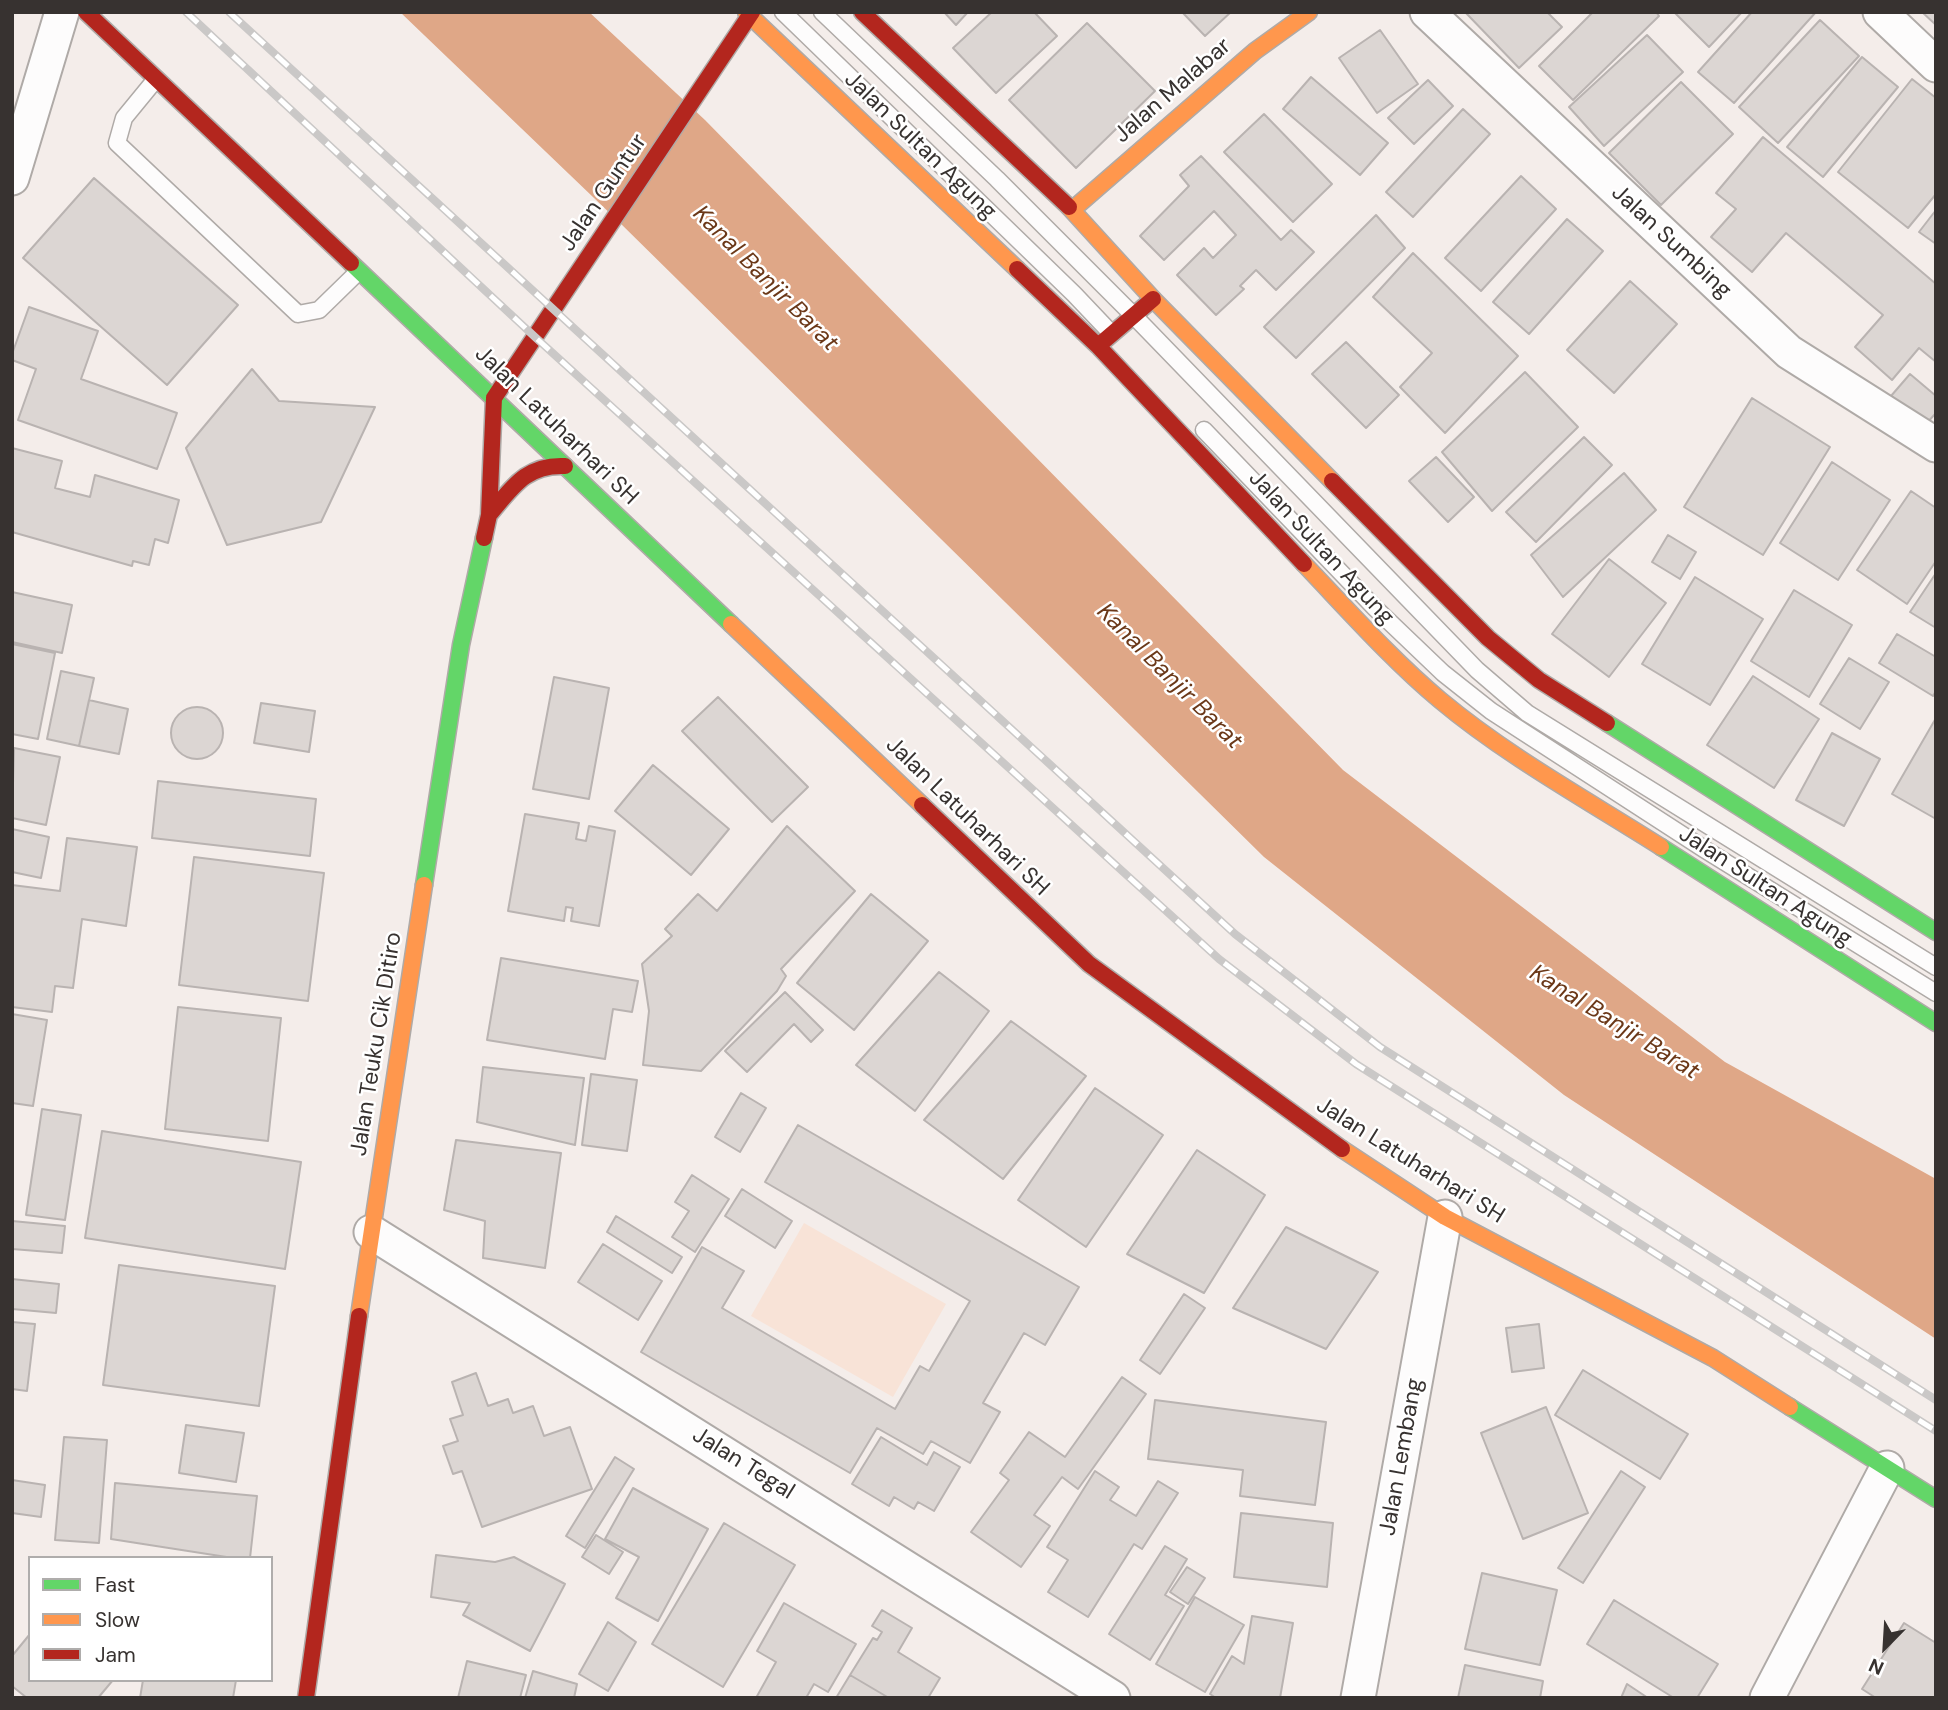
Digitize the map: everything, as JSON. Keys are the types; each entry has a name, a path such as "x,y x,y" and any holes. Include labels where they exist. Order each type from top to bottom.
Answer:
{"main road":[{"name":"Jalan Latuharhari SH","path":"86,12 1089,964 1331,1142 1445,1217 1713,1358 1936,1499"},
{"path":"862,12 1072,210 1153,299 1488,638 1539,680 1936,932"},
{"name":"Jalan Malabar","path":"1072,210 1255,51 1309,12"},
{"name":"Jalan Guntur","path":"494,398 749,13"},
{"name":"Jalan Sultan Agung","path":"749,13 1098,346 1390,654 1440,700 1500,744 1936,1023"},
{"path":"1098,346 1116,339 1134,316 1153,299"},
{"name":"Jalan Teuku Cik Ditiro","path":"306,1698 371,1232 461,645 489,516 494,398"},
{"path":"489,516 531,471 551,464 565,466"}],"street":[{"path":"12,178 62,12"},
{"name":"Jalan Sumbing","path":"1427,12 1789,352 1936,445"},
{"path":"1881,12 1936,65"},
{"name":"Jalan Lembang","path":"1358,1698 1445,1217"},
{"name":"Jalan Tegal","path":"371,1232 1113,1698"},
{"path":"1768,1698 1887,1468"}],"lane":[{"path":"783,12 1074,294 1116,339"},
{"path":"822,12 997,179 1134,316 1476,670 1527,713 1936,967"},
{"path":"156,79 124,118 117,143 298,314 319,310 359,271"},
{"path":"1196,422 1375,608 1443,673 1492,711 1704,849 1936,993"}],"shaded area":[{"path":"804,1223 946,1304 893,1397 751,1316"}],"water":[{"name":"Kanal Banjir Barat","path":"400,12 589,12 705,120 1343,770 1725,1062 1936,1179 1936,1339 1564,1095 1264,857 618,221"}],"building":[{"path":"944,12 968,12 956,25"},
{"path":"992,12 1034,12 1057,36 996,93 953,48"},
{"path":"1182,12 1231,12 1205,36"},
{"path":"1465,12 1547,12 1562,27 1519,68"},
{"path":"1593,12 1656,12 1659,16 1573,100 1539,66"},
{"path":"1674,12 1742,12 1709,47"},
{"path":"1752,12 1816,12 1734,103 1698,72"},
{"path":"1922,12 1936,12 1936,25"},
{"path":"1820,20 1859,56 1778,143 1739,107"},
{"path":"1087,23 1155,91 1076,168 1009,100"},
{"path":"1380,30 1418,84 1377,113 1339,58"},
{"path":"1647,35 1683,72 1604,146 1569,107"},
{"path":"1862,57 1898,87 1823,177 1787,147"},
{"path":"1311,77 1388,143 1360,175 1283,109"},
{"path":"1912,79 1936,98 1936,194 1908,228 1838,172"},
{"path":"1428,80 1453,106 1414,144 1388,118"},
{"path":"1681,82 1733,134 1661,205 1609,153"},
{"path":"1463,109 1490,134 1413,217 1386,192"},
{"path":"1264,114 1332,184 1293,222 1224,152"},
{"path":"1763,137 1936,284 1936,362 1919,348 1892,380 1855,347 1883,315 1786,233 1752,272 1711,237 1736,209 1716,193"},
{"path":"1201,156 1281,240 1291,230 1314,252 1276,290 1256,270 1240,286 1244,289 1216,315 1177,275 1204,248 1213,258 1236,235 1214,211 1164,260 1140,236 1189,186 1180,175"},
{"path":"1521,176 1556,209 1481,291 1445,258"},
{"path":"94,178 238,305 167,385 23,258"},
{"path":"1936,210 1936,244 1919,232"},
{"path":"1376,215 1405,248 1296,358 1264,327"},
{"path":"1567,219 1603,251 1529,334 1493,302"},
{"path":"1413,253 1518,356 1445,433 1400,387 1432,353 1373,297"},
{"path":"1630,281 1677,324 1614,393 1567,350"},
{"path":"29,307 98,331 81,379 177,413 157,469 18,420 36,369 12,360"},
{"path":"1346,342 1399,395 1366,428 1312,374"},
{"path":"252,369 279,401 375,407 321,522 227,545 186,448"},
{"path":"1525,372 1578,427 1492,511 1442,452"},
{"path":"1910,374 1936,396 1936,413 1925,425 1891,396"},
{"path":"1752,398 1830,447 1763,555 1684,507"},
{"path":"1584,437 1612,465 1536,542 1506,512"},
{"path":"12,448 62,461 55,488 90,497 95,475 179,500 168,543 155,539 149,565 133,561 132,566 12,532"},
{"path":"1436,457 1474,497 1448,522 1409,481"},
{"path":"1832,462 1890,500 1838,580 1780,543"},
{"path":"1624,473 1656,510 1563,597 1531,555"},
{"path":"1911,491 1936,508 1936,561 1907,604 1857,570"},
{"path":"1668,535 1696,552 1680,579 1652,562"},
{"path":"1609,559 1666,603 1609,677 1552,634"},
{"path":"1936,573 1936,628 1910,612"},
{"path":"1695,577 1763,619 1710,705 1642,664"},
{"path":"1794,590 1852,625 1809,697 1751,661"},
{"path":"12,592 72,605 62,653 12,642"},
{"path":"1897,634 1936,657 1936,691 1933,696 1879,663"},
{"path":"12,644 55,653 38,739 12,734"},
{"path":"1849,658 1889,682 1860,729 1820,704"},
{"path":"61,671 94,678 79,746 47,739"},
{"path":"1753,676 1819,719 1774,788 1707,745"},
{"path":"554,677 609,688 589,799 533,789"},
{"path":"718,697 808,787 772,822 682,731"},
{"path":"89,700 128,709 119,754 79,746"},
{"path":"261,703 315,711 309,752 254,743"},
{"path":"197,707 216,714 223,733 216,752 197,759 178,752 171,733 178,714"},
{"path":"1936,718 1936,819 1892,794"},
{"path":"1832,733 1880,759 1844,826 1796,800"},
{"path":"14,748 60,757 46,825 12,818"},
{"path":"653,765 729,829 691,875 615,811"},
{"path":"158,781 316,799 310,856 152,838"},
{"path":"525,814 579,823 576,839 586,841 589,826 615,831 599,926 571,921 573,908 566,907 564,921 508,911"},
{"path":"787,826 855,891 781,969 786,976 777,991 701,1071 643,1065 649,1011 642,964 672,936 665,929 698,894 717,911"},
{"path":"12,829 49,837 41,878 12,872"},
{"path":"67,838 137,847 126,926 82,919 73,988 55,986 52,1012 12,1007 12,885 60,891"},
{"path":"194,857 324,873 308,1001 179,985"},
{"path":"871,894 928,941 854,1030 797,983"},
{"path":"501,958 638,981 632,1012 613,1009 605,1059 487,1040"},
{"path":"939,972 989,1011 915,1111 856,1065"},
{"path":"785,992 823,1030 811,1042 794,1024 747,1072 725,1051"},
{"path":"178,1007 281,1018 268,1141 165,1129"},
{"path":"12,1014 47,1020 33,1106 12,1103"},
{"path":"1011,1021 1086,1076 1003,1179 924,1120"},
{"path":"483,1067 584,1078 575,1145 477,1122"},
{"path":"591,1074 637,1080 627,1151 582,1145"},
{"path":"1095,1088 1163,1135 1086,1247 1018,1200"},
{"path":"741,1093 766,1108 740,1152 715,1137"},
{"path":"42,1109 81,1115 65,1220 26,1215"},
{"path":"798,1125 1079,1287 1045,1345 1024,1333 983,1403 1000,1412 970,1463 931,1441 923,1454 877,1428 850,1473 641,1352 702,1247 744,1271 722,1308 895,1409 920,1366 929,1371 970,1301 765,1182"},
{"path":"102,1131 301,1162 285,1269 85,1238"},
{"path":"456,1140 561,1153 545,1268 483,1258 485,1221 444,1210"},
{"path":"1197,1150 1265,1195 1204,1293 1127,1254"},
{"path":"692,1175 729,1199 695,1252 672,1237 689,1211 675,1202"},
{"path":"742,1189 792,1221 775,1248 725,1216"},
{"path":"616,1216 682,1257 672,1273 607,1232"},
{"path":"12,1221 65,1226 62,1253 12,1249"},
{"path":"1286,1227 1378,1272 1326,1349 1233,1308"},
{"path":"603,1244 662,1281 638,1320 578,1282"},
{"path":"119,1265 275,1286 259,1406 103,1385"},
{"path":"12,1279 59,1284 56,1313 12,1309"},
{"path":"1184,1294 1205,1308 1160,1374 1140,1360"},
{"path":"12,1322 35,1324 27,1391 12,1389"},
{"path":"1539,1324 1544,1368 1512,1372 1506,1328"},
{"path":"1583,1370 1688,1434 1660,1479 1555,1415"},
{"path":"476,1373 488,1406 508,1399 513,1413 533,1406 544,1436 570,1427 592,1489 482,1527 462,1471 453,1474 443,1446 458,1441 450,1419 463,1415 452,1382"},
{"path":"1122,1377 1146,1394 1078,1489 1062,1477 1034,1515 1050,1526 1021,1567 971,1532 1009,1480 1000,1473 1029,1432 1065,1457"},
{"path":"1155,1400 1326,1422 1315,1505 1240,1496 1243,1470 1148,1459"},
{"path":"1546,1407 1588,1513 1523,1539 1481,1433"},
{"path":"186,1425 244,1433 236,1482 179,1473"},
{"path":"64,1437 107,1440 99,1543 55,1540"},
{"path":"881,1437 927,1465 934,1452 960,1467 934,1511 918,1502 914,1509 894,1497 889,1506 852,1484"},
{"path":"615,1457 634,1469 585,1548 566,1536"},
{"path":"1095,1471 1119,1487 1110,1500 1136,1516 1158,1481 1178,1493 1142,1549 1134,1544 1088,1617 1048,1592 1068,1560 1047,1547"},
{"path":"1621,1471 1645,1487 1583,1583 1558,1568"},
{"path":"12,1480 45,1485 41,1517 12,1513"},
{"path":"115,1483 257,1496 250,1556 220,1556 111,1539"},
{"path":"633,1488 708,1529 658,1621 616,1598 639,1557 605,1539"},
{"path":"1241,1513 1333,1523 1327,1587 1234,1577"},
{"path":"724,1523 795,1565 723,1687 652,1644"},
{"path":"596,1535 623,1552 609,1574 582,1557"},
{"path":"1165,1546 1187,1559 1165,1595 1184,1606 1150,1660 1109,1634"},
{"path":"436,1555 495,1562 514,1557 565,1584 530,1651 463,1615 470,1603 431,1597"},
{"path":"1187,1567 1205,1578 1188,1604 1170,1592"},
{"path":"1482,1573 1557,1590 1540,1665 1465,1649"},
{"path":"1195,1597 1244,1625 1205,1692 1156,1664"},
{"path":"1614,1600 1718,1664 1697,1698 1674,1698 1587,1644"},
{"path":"784,1603 856,1644 828,1692 814,1684 806,1698 756,1698 776,1662 757,1651"},
{"path":"882,1610 912,1628 898,1652 940,1678 928,1698 889,1698 850,1675 873,1638 877,1640 882,1632 872,1626"},
{"path":"1252,1616 1293,1623 1280,1698 1216,1698 1210,1694 1232,1656 1244,1664"},
{"path":"608,1622 636,1642 608,1691 579,1674"},
{"path":"1904,1623 1936,1643 1936,1698 1876,1698 1862,1689"},
{"path":"28,1636 28,1682 111,1682 98,1698 27,1698 12,1686 12,1656"},
{"path":"467,1661 526,1675 520,1698 458,1698"},
{"path":"1465,1665 1543,1681 1540,1698 1458,1698"},
{"path":"533,1671 577,1684 574,1698 525,1698"},
{"path":"850,1675 889,1698 836,1698"},
{"path":"143,1682 236,1682 233,1698 140,1698"},
{"path":"1627,1684 1648,1698 1621,1698"}],"railway":[{"path":"186,12 535,337 1219,959 1356,1064 1936,1431"},
{"path":"229,12 1235,934 1380,1047 1936,1400"}],"traffic: fast":[{"path":"351,263 731,624"},
{"path":"424,885 461,645 484,538"},
{"path":"1607,723 1936,932"},
{"path":"1661,847 1936,1023"},
{"path":"1790,1407 1936,1499"}],"traffic: slow":[{"path":"746,12 1017,269"},
{"path":"1072,210 1255,51 1309,12"},
{"path":"1069,207 1153,299 1332,481"},
{"path":"1304,564 1370,634 1440,700 1520,759 1661,847"},
{"path":"731,624 922,805"},
{"path":"359,1316 424,885"},
{"path":"1342,1149 1445,1217 1713,1358 1790,1407"}],"traffic: jam":[{"path":"86,12 351,263"},
{"path":"494,398 752,12"},
{"path":"862,12 1069,207"},
{"path":"1017,269 1098,346 1304,564"},
{"path":"1098,346 1153,299"},
{"path":"484,538 489,515 494,398"},
{"path":"489,515 513,487 530,474 551,466 565,466"},
{"path":"1332,481 1488,638 1539,680 1607,723"},
{"path":"922,805 1089,964 1342,1149"},
{"path":"306,1698 359,1316"}]}
